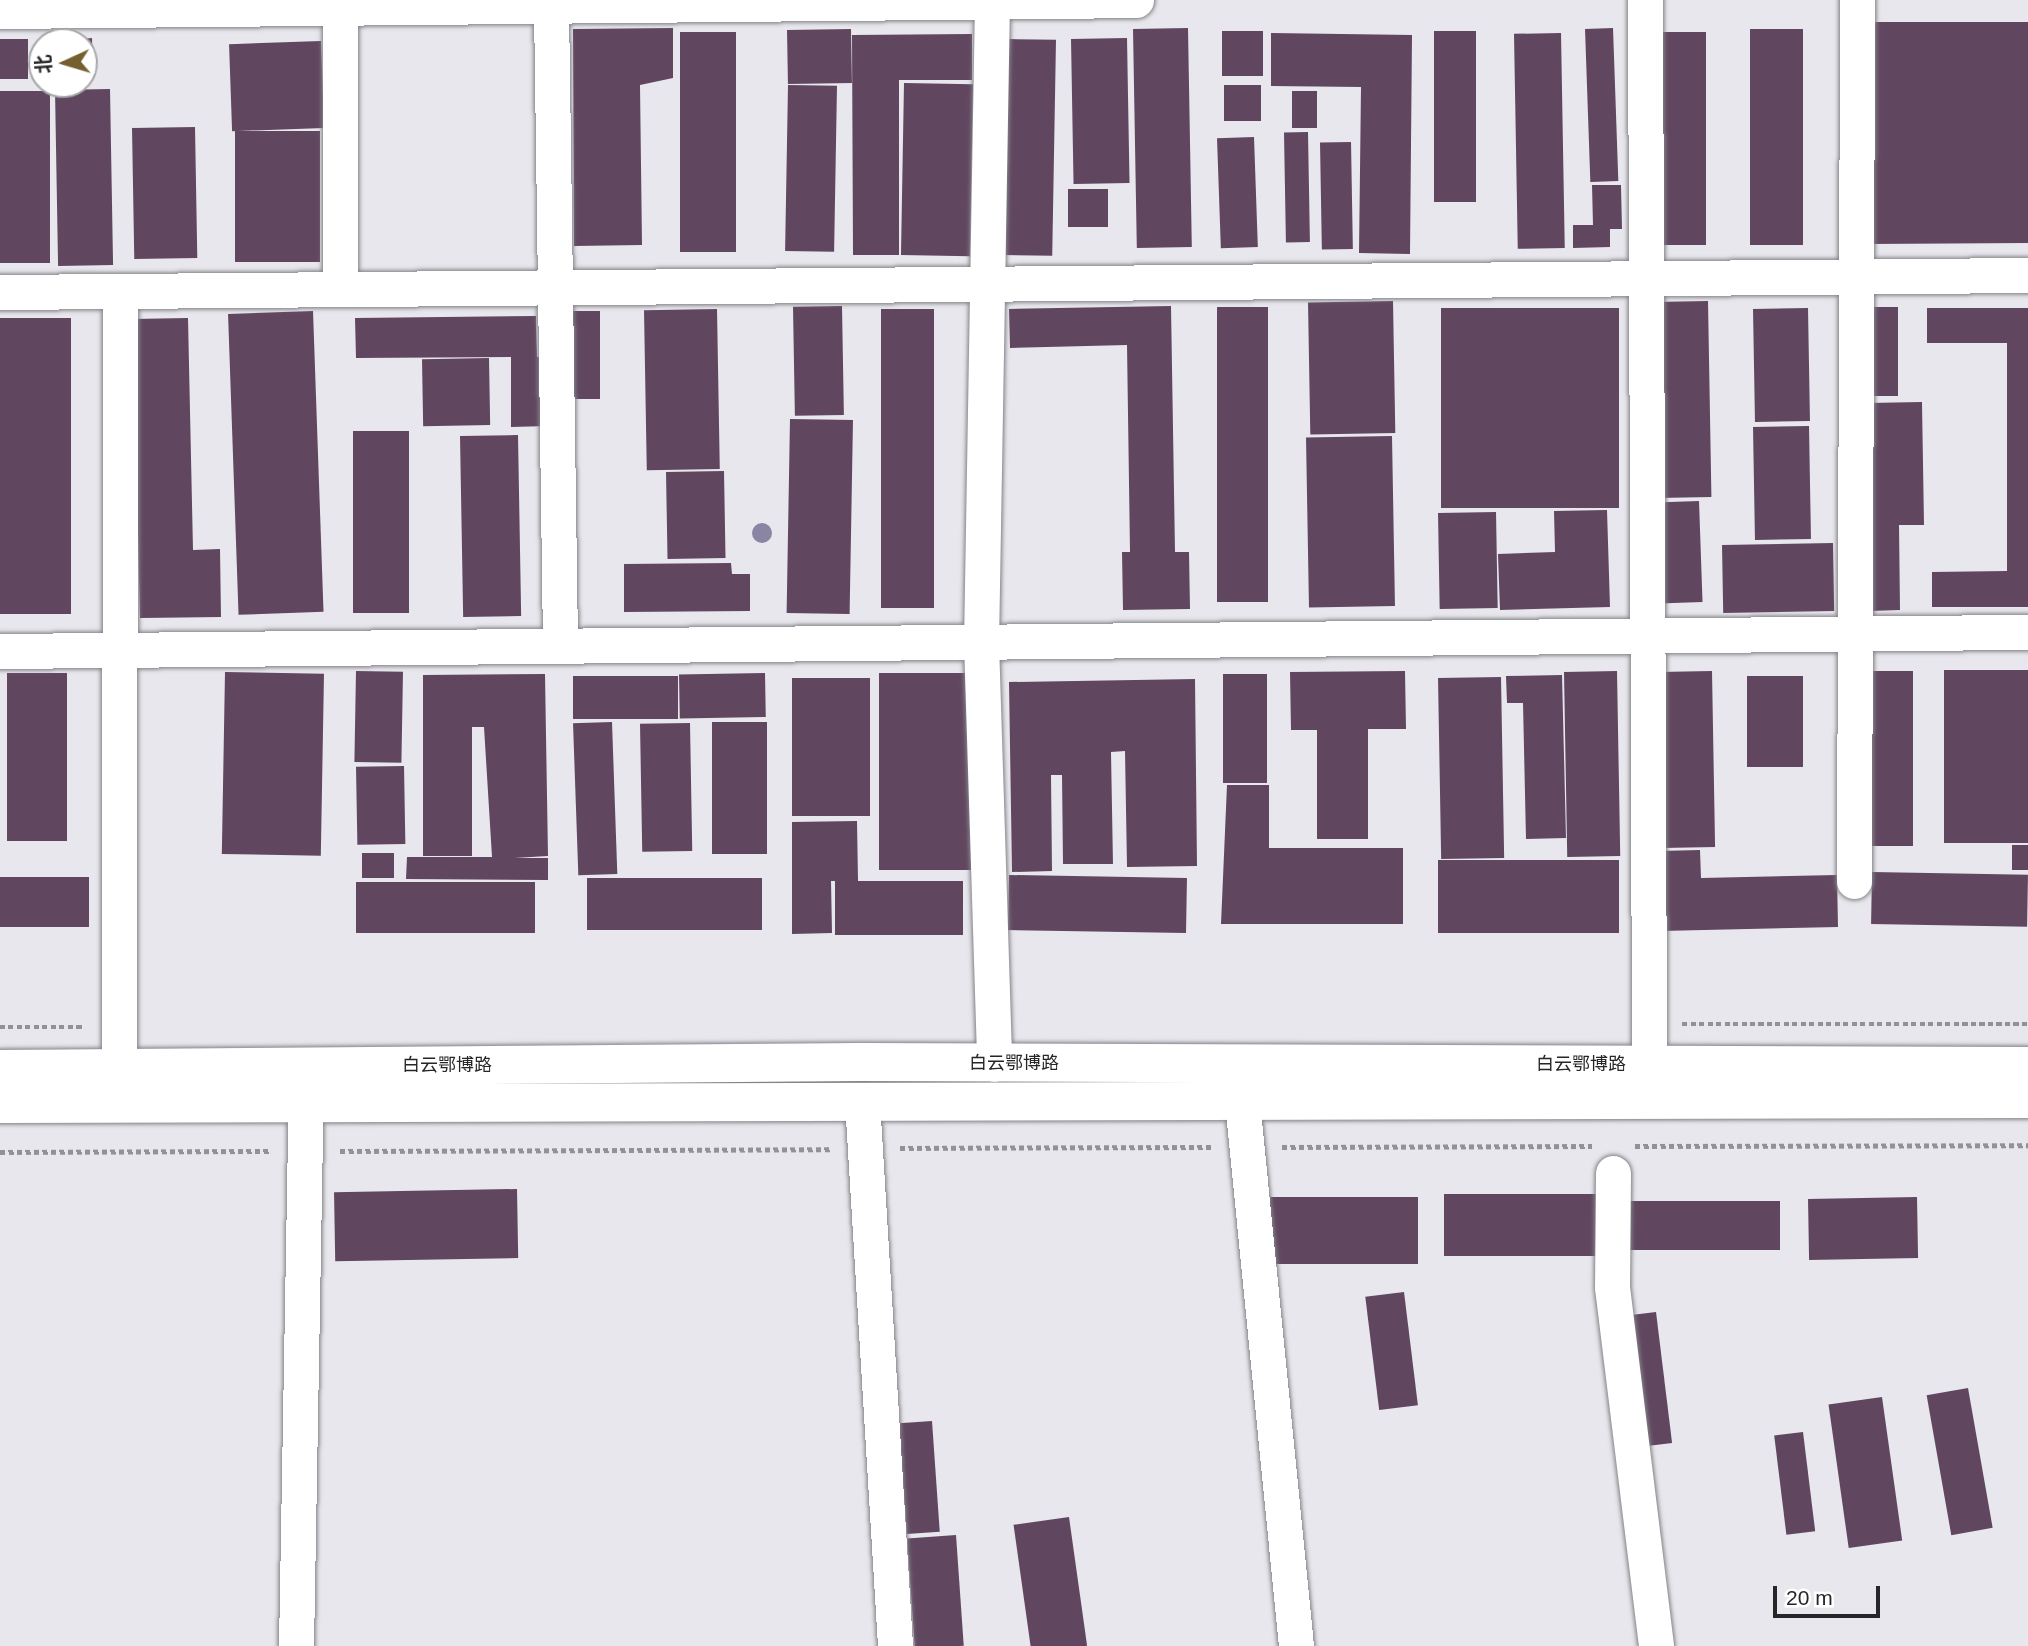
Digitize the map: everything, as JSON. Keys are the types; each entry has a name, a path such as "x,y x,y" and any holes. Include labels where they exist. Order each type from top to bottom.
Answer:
{"main road":[{"name":"白云鄂博路","path":"0,1104 306,1085 994,1064 2028,1066"},
{"name":"白云鄂博路","path":"0,1069 119,1067 306,1085 862,1101 2028,1099"}],"street":[{"path":"0,11 117,5 340,8 1136,0"},
{"path":"1645,0 1649,1064"},
{"path":"1854,881 1857,0"},
{"path":"992,1 981,642 994,1064"},
{"path":"551,6 560,646"},
{"path":"340,8 340,289"},
{"path":"0,292 2028,275"},
{"path":"119,1067 115,650 120,291"},
{"path":"0,651 2028,632"},
{"path":"296,1646 306,1085"},
{"path":"862,1101 895,1646"},
{"path":"1242,1101 1296,1646"},
{"path":"1611,1155 1612,1287 1656,1646"}],"path":[{"path":"0,1152 1246,1147 1611,1155 2028,1144"}],"building":[{"path":"1876,22 2028,22 2028,243 1868,244 1867,30"},
{"path":"673,28 673,78 640,85 642,245 574,246 573,29"},
{"path":"1188,28 1192,247 1137,248 1133,29"},
{"path":"1613,28 1618,181 1590,182 1585,29"},
{"path":"851,29 852,83 788,84 787,30"},
{"path":"1750,29 1803,29 1803,245 1750,245"},
{"path":"1222,31 1263,31 1263,76 1222,76"},
{"path":"1434,31 1476,31 1476,202 1434,202"},
{"path":"680,32 736,32 736,252 680,252"},
{"path":"1655,32 1706,32 1706,245 1655,245"},
{"path":"1271,33 1412,35 1410,254 1359,253 1361,87 1271,86"},
{"path":"1561,33 1565,248 1518,249 1514,34"},
{"path":"972,34 972,80 899,80 899,255 853,255 852,35"},
{"path":"1127,38 1130,183 1074,184 1071,39"},
{"path":"0,39 28,39 28,79 0,79"},
{"path":"1008,39 1056,40 1052,256 1004,255"},
{"path":"321,41 324,128 232,131 229,44"},
{"path":"904,83 973,84 970,256 901,255"},
{"path":"788,85 837,86 834,252 785,251"},
{"path":"1224,85 1261,85 1261,121 1224,121"},
{"path":"98,89 110,89 113,265 58,266 55,98 98,98"},
{"path":"0,91 28,91 28,98 50,98 50,263 0,263"},
{"path":"1292,91 1317,91 1317,128 1292,128"},
{"path":"195,127 197,258 134,259 132,128"},
{"path":"235,131 320,131 320,262 235,262"},
{"path":"1284,132 1308,132 1310,242 1286,242"},
{"path":"1254,137 1258,247 1221,248 1217,138"},
{"path":"1351,142 1353,249 1322,250 1320,143"},
{"path":"1592,185 1621,185 1622,229 1610,229 1610,247 1573,248 1573,225 1593,225"},
{"path":"1068,189 1108,189 1108,227 1068,227"},
{"path":"1393,301 1395,433 1310,434 1308,302"},
{"path":"1708,301 1711,497 1657,498 1654,302"},
{"path":"842,306 844,415 795,416 793,307"},
{"path":"1171,306 1175,552 1189,552 1190,609 1123,610 1122,552 1130,552 1127,345 1010,348 1009,309"},
{"path":"1217,307 1268,307 1268,602 1217,602"},
{"path":"1868,307 1898,307 1898,396 1868,396"},
{"path":"1441,308 1619,308 1619,508 1441,508"},
{"path":"1808,308 1810,421 1755,422 1753,309"},
{"path":"1927,308 2028,308 2028,607 1932,607 1932,572 2007,571 2007,343 1927,343"},
{"path":"717,309 720,469 647,470 644,310"},
{"path":"881,309 934,309 934,608 881,608"},
{"path":"313,311 324,612 239,615 228,314"},
{"path":"572,311 600,311 600,399 572,399"},
{"path":"536,316 537,357 547,357 548,426 511,427 511,357 356,358 355,318"},
{"path":"0,318 71,318 71,614 0,614"},
{"path":"188,318 193,550 220,549 221,617 140,618 133,319"},
{"path":"489,358 490,425 423,426 422,359"},
{"path":"1922,402 1924,525 1899,525 1900,610 1870,611 1868,403"},
{"path":"790,419 853,420 850,614 787,613"},
{"path":"1809,426 1811,539 1755,540 1753,427"},
{"path":"353,431 409,431 409,613 353,613"},
{"path":"518,435 521,616 463,617 460,436"},
{"path":"1392,436 1395,606 1309,607 1306,438"},
{"path":"724,471 726,558 668,559 666,472"},
{"path":"1699,501 1703,602 1659,603 1655,503"},
{"path":"1607,510 1610,607 1500,610 1498,554 1555,552 1554,511"},
{"path":"1496,512 1498,608 1440,609 1438,513"},
{"path":"1833,543 1834,611 1723,613 1722,545"},
{"path":"731,563 732,574 750,574 750,611 624,612 624,564"},
{"path":"1944,670 2028,670 2028,843 1944,843"},
{"path":"356,671 403,672 401,763 354,762"},
{"path":"1405,671 1406,729 1368,729 1368,839 1317,839 1317,730 1291,730 1290,672"},
{"path":"1617,671 1620,856 1567,857 1564,672"},
{"path":"1712,671 1715,847 1662,848 1659,672"},
{"path":"1869,671 1913,671 1913,846 1869,846"},
{"path":"225,672 324,674 321,856 222,854"},
{"path":"7,673 67,673 67,841 7,841"},
{"path":"765,673 766,717 680,718 679,675"},
{"path":"879,673 971,673 971,870 879,870"},
{"path":"545,674 548,856 514,858 548,858 548,880 406,879 407,857 492,857 484,727 472,727 472,856 423,856 423,675"},
{"path":"1223,674 1267,674 1267,783 1223,783"},
{"path":"1562,675 1566,838 1526,839 1523,703 1507,703 1506,676"},
{"path":"573,676 678,676 678,719 573,719"},
{"path":"1747,676 1803,676 1803,767 1747,767"},
{"path":"1501,677 1504,858 1441,859 1438,678"},
{"path":"792,678 870,678 870,816 792,816"},
{"path":"1195,679 1197,866 1127,867 1125,751 1111,752 1113,864 1063,864 1062,775 1051,775 1052,871 1012,872 1009,682"},
{"path":"612,722 617,874 578,875 573,723"},
{"path":"712,722 767,722 767,854 712,854"},
{"path":"690,723 692,851 642,852 640,724"},
{"path":"404,766 405,844 357,845 356,767"},
{"path":"1227,785 1269,785 1269,848 1403,848 1403,924 1221,924"},
{"path":"857,821 858,881 831,881 832,933 792,934 792,822"},
{"path":"2012,845 2028,845 2028,870 2012,870"},
{"path":"1700,850 1701,878 1837,875 1838,927 1661,931 1659,851"},
{"path":"362,853 394,853 394,878 362,878"},
{"path":"1438,860 1619,860 1619,933 1438,933"},
{"path":"1872,872 2028,875 2027,927 1871,924"},
{"path":"1009,875 1187,878 1186,933 1008,930"},
{"path":"0,877 89,877 89,927 0,927"},
{"path":"587,878 762,878 762,930 587,930"},
{"path":"835,881 963,881 963,935 835,935"},
{"path":"356,882 535,882 535,933 356,933"},
{"path":"517,1189 518,1258 335,1261 334,1192"},
{"path":"1444,1194 1599,1194 1599,1256 1444,1256"},
{"path":"1262,1197 1418,1197 1418,1264 1262,1264"},
{"path":"1917,1197 1918,1258 1809,1260 1808,1199"},
{"path":"1621,1201 1780,1201 1780,1250 1621,1250"},
{"path":"1404,1292 1418,1405 1379,1410 1365,1297"},
{"path":"1656,1312 1672,1443 1643,1447 1627,1316"},
{"path":"1968,1388 1993,1528 1951,1535 1927,1395"},
{"path":"1882,1397 1902,1541 1849,1548 1829,1405"},
{"path":"932,1421 940,1532 907,1534 899,1423"},
{"path":"1803,1432 1815,1531 1786,1535 1774,1436"},
{"path":"1069,1517 1087,1646 1031,1646 1014,1525"},
{"path":"956,1535 964,1646 915,1646 907,1538"}]}
